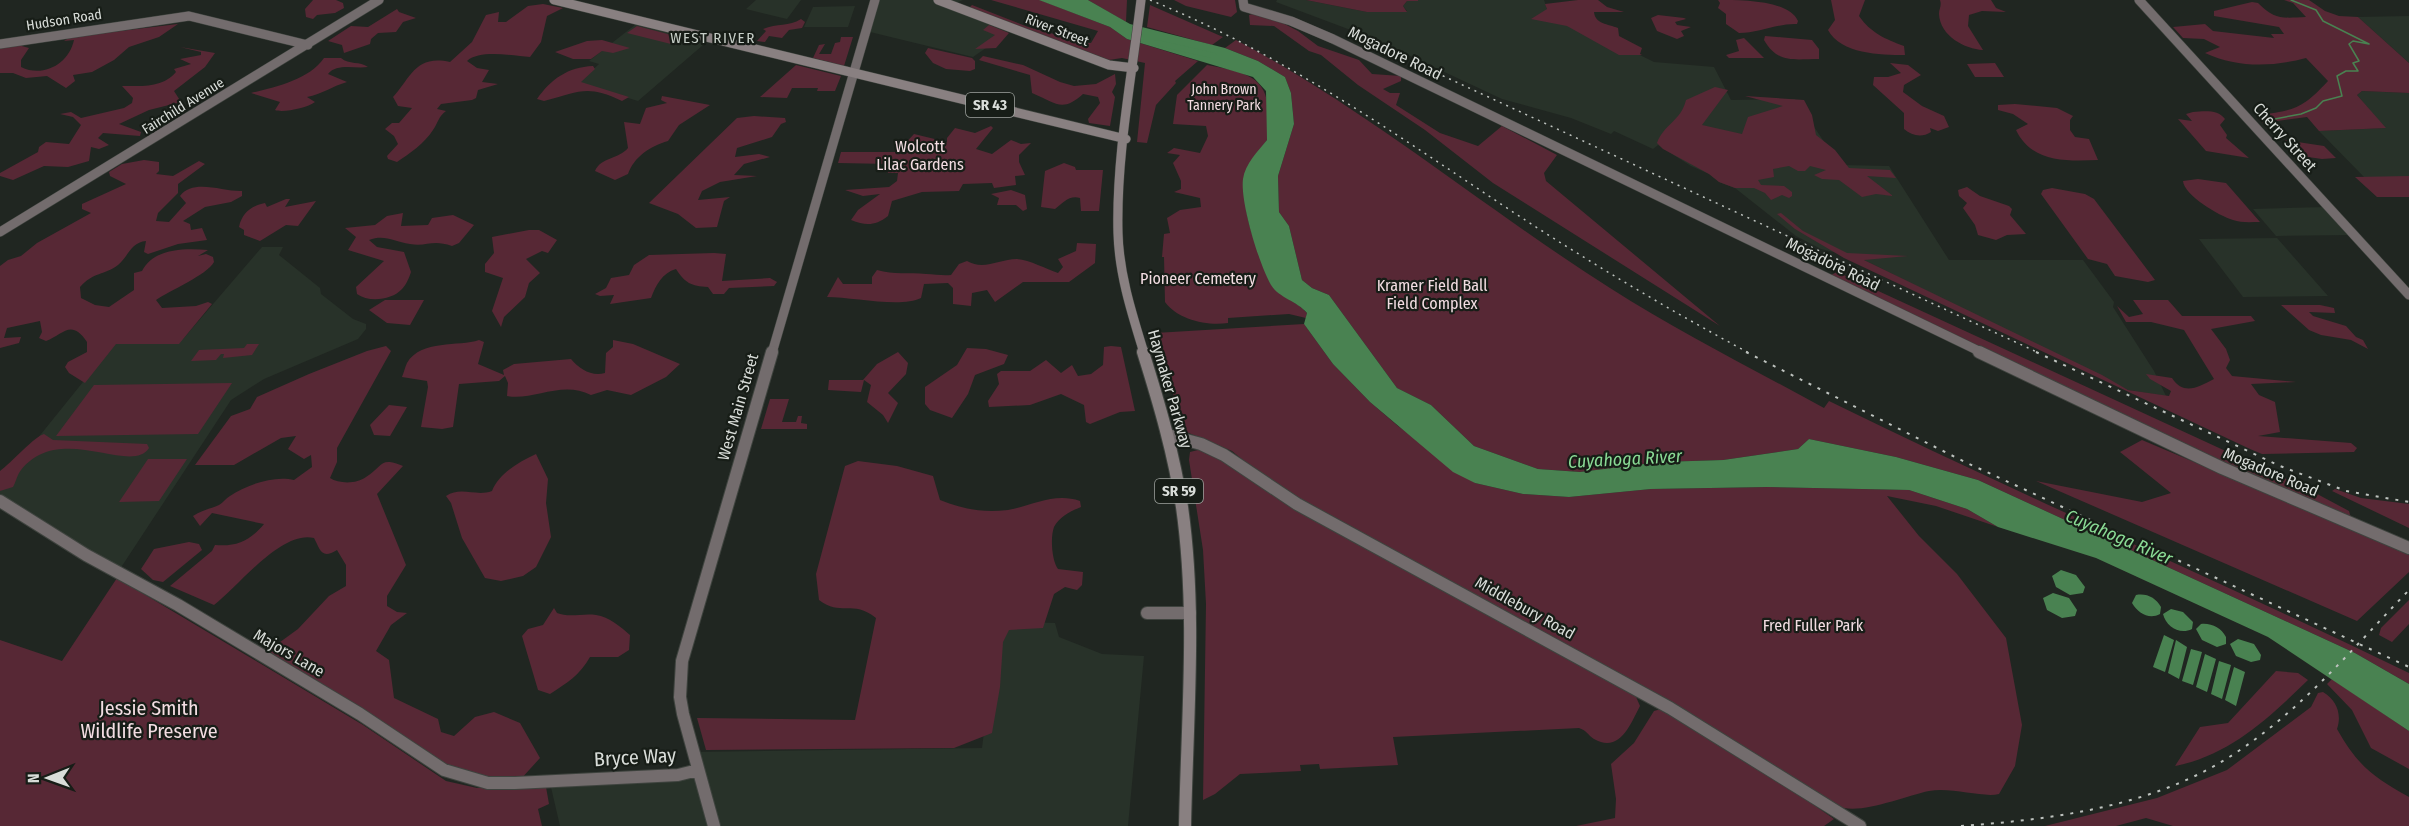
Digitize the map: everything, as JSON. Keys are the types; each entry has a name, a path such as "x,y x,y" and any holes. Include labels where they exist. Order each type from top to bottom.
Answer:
{"main road":[{"name":"SR 43","path":"554,0 1126,139"},
{"name":"River Street","path":"938,0 1109,65 1134,68"},
{"name":"Haymaker Parkway","path":"1141,0 1118,208 1120,255 1134,325 1168,435 1182,507 1190,613 1185,826"}],"street":[{"name":"Fairchild Avenue","path":"0,232 379,0"},
{"name":"West Main Street","path":"714,826 680,697 684,651 875,0"},
{"name":"Cherry Street","path":"2139,0 2409,294"},
{"name":"Mogadore Road","path":"1244,3 1333,39 2148,433 2409,548"},
{"name":"Hudson Road","path":"0,44 189,16 238,26 308,45"},
{"name":"Middlebury Road","path":"1168,435 1197,442 1224,453 1283,495 1650,696 1787,778 1860,826"},
{"name":"Majors Lane","path":"0,501 86,555 178,605 360,714 444,770 464,778 488,783 574,779"},
{"path":"1147,613 1190,613"},
{"name":"Bryce Way","path":"574,779 678,775 698,770"}],"shaded area":[{"path":"756,0 801,0 787,19 746,9"},
{"path":"875,0 963,0 956,3 1016,27 973,57 866,31"},
{"path":"1039,0 1088,0 1130,24 1225,48 1258,61 1285,77 1291,93 1294,124 1278,176 1279,212 1289,226 1302,280 1312,288 1329,295 1397,388 1431,405 1474,446 1538,469 1580,472 1660,462 1723,460 1798,449 1809,439 1896,457 1978,480 2355,653 2409,684 2409,731 2268,637 2096,558 1998,527 1967,509 1909,490 1768,487 1651,489 1569,497 1523,494 1475,483 1453,472 1370,402 1333,364 1304,324 1307,313 1274,289 1266,275 1251,233 1244,202 1243,179 1252,158 1267,140 1266,91 1253,77 1127,39 1110,27"},
{"path":"1277,0 1306,0 1367,12 1407,11 1403,6 1407,1 1418,0 1544,0 1547,9 1654,62 1714,67 1731,100 1795,99 1840,165 1889,166 1949,260 2083,260 2114,302 2113,307 2154,371 2166,396 2128,390 1862,259 1821,249 1796,236 1735,188 1719,182 1658,145 1653,149 1614,131 1611,134 1571,118 1502,99 1372,38 1276,2"},
{"path":"855,6 848,27 804,27 813,7"},
{"path":"2409,16 2409,63 2358,17"},
{"path":"640,21 710,39 638,101 579,83 599,64 589,61"},
{"path":"2362,91 2409,93 2409,197 2364,177 2319,131 2385,128 2357,95"},
{"path":"2327,207 2351,235 2276,236 2253,209"},
{"path":"2277,238 2328,296 2243,297 2199,239"},
{"path":"262,247 283,247 279,255 320,288 321,294 353,319 366,324 366,329 358,339 264,379 231,400 120,569 0,498 0,485 116,341 183,339"},
{"path":"2061,570 2076,575 2085,587 2083,593 2070,595 2056,587 2052,576"},
{"path":"2053,593 2069,598 2077,610 2075,616 2062,618 2047,610 2043,598"},
{"path":"2136,595 2144,595 2157,601 2161,607 2160,614 2148,616 2137,610 2132,603"},
{"path":"2171,609 2183,612 2193,622 2192,629 2183,631 2170,626 2163,614"},
{"path":"998,621 1055,623 1059,637 1102,654 1144,656 1128,826 714,826 692,752 982,748"},
{"path":"2201,624 2209,624 2219,629 2226,637 2226,644 2217,647 2202,640 2196,629"},
{"path":"2164,635 2174,640 2165,672 2153,667"},
{"path":"2238,639 2254,644 2261,655 2260,660 2251,662 2236,656 2230,644"},
{"path":"2176,640 2187,647 2179,679 2168,673"},
{"path":"2191,649 2202,652 2193,685 2182,681"},
{"path":"2205,654 2216,659 2207,692 2196,687"},
{"path":"2219,661 2231,665 2222,699 2211,694"},
{"path":"2234,667 2245,672 2236,706 2225,700"},
{"path":"695,773 710,826 560,826 550,783"}],"green space":[{"path":"313,0 336,0 343,3 344,8 335,13 317,15 313,19 306,17 305,9"},
{"path":"991,0 1040,0 1110,27 1127,39 1198,61 1175,81 1176,83 1156,105 1147,143 1137,142 1145,63 1122,58 1109,60 969,8 972,5 1028,27 1087,43 1091,43 1098,31"},
{"path":"1088,0 1127,0 1126,22"},
{"path":"1174,0 1235,0 1237,12 1231,17 1186,6"},
{"path":"1306,0 1418,1 1407,1 1403,6 1407,12 1367,12"},
{"path":"1598,0 1607,7 1624,12 1594,12 1599,21 1618,28 1619,36 1642,48 1640,54 1642,55 1619,55 1567,26 1531,19 1547,9 1545,4"},
{"path":"1718,0 1751,1 1775,5 1793,14 1798,21 1797,24 1739,33 1726,24 1726,14 1718,8 1720,3"},
{"path":"1831,0 1865,0 1859,16 1879,35 1904,46 1905,55 1862,51 1842,44 1828,30 1835,20"},
{"path":"1940,0 1991,0 1996,8 2006,12 1982,11 1969,15 1968,26 1983,50 1976,49 1961,44 1944,29 1940,22"},
{"path":"2284,0 2309,0 2325,11 2339,16 2358,17 2409,63 2409,93 2362,91 2357,95 2386,128 2319,131 2307,117 2263,123 2257,117 2259,115 2297,107 2328,81 2306,58 2281,63 2242,64 2217,58 2205,53 2220,47 2204,39 2183,38 2173,27 2205,24 2213,31 2274,38 2271,34 2284,34 2279,27 2214,16 2214,11 2252,2 2258,3 2279,17 2306,17 2293,3"},
{"path":"543,4 563,8 547,16 541,42 530,57 488,54 473,57 467,61 477,68 489,70 482,82 498,84 478,90 476,98 472,100 441,104 437,109 446,111 426,139 397,162 388,159 387,156 398,144 394,136 385,129 392,123 399,123 412,108 398,106 393,97 415,70 429,62 438,60 450,62 472,42 486,15 499,12 498,22 506,22 528,6"},
{"path":"1150,5 1223,37 1212,45 1147,27"},
{"path":"397,9 399,12 416,18 403,22 396,32 378,33 371,39 370,44 344,53 342,45 328,41 351,26 368,27"},
{"path":"1255,13 1275,19 1298,31 1318,46 1359,60 1372,74 1401,76 1401,81 1383,89 1390,93 1400,93 1396,105 1440,133 1478,146 1502,126 1557,155 1544,173 1546,181 1720,326 1493,183 1425,130 1358,85 1321,55 1309,51 1274,26 1250,25 1249,15"},
{"path":"1658,15 1684,18 1686,19 1675,22 1677,25 1691,27 1681,31 1684,36 1677,39 1657,31 1651,18"},
{"path":"801,19 805,22 802,28 789,30 782,38 769,36 765,42 757,41 766,31 763,29"},
{"path":"178,24 159,37 129,47 114,60 92,72 73,75 75,81 66,88 47,76 26,78 13,73 0,73 0,47 18,45 29,48 21,60 21,67 29,70 46,70 54,67 67,56 74,40 64,41 70,37"},
{"path":"989,25 1009,33 996,48 975,49 995,35 983,30"},
{"path":"637,26 683,38 675,45 627,33"},
{"path":"1765,36 1812,40 1819,49 1819,59 1781,57 1769,48 1764,40"},
{"path":"841,37 853,37 844,66 813,58 819,45 825,44 819,54 831,54 835,43 840,42"},
{"path":"1744,38 1764,58 1729,58 1726,55 1739,51 1736,40"},
{"path":"602,40 630,48 613,53 602,51 591,59 573,59 555,52 587,41"},
{"name":"Kramer Field Ball Field Complex","path":"1236,40 1285,67 1379,128 1610,288 1716,350 1824,408 1829,401 2409,673 2409,684 2355,653 1978,480 1896,457 1809,439 1798,449 1723,460 1660,462 1580,472 1538,469 1474,446 1431,405 1397,388 1329,295 1312,288 1302,280 1289,226 1279,212 1278,176 1294,124 1291,93 1285,77 1258,61 1225,48"},
{"path":"180,47 215,53 205,67 174,91 181,102 149,110 119,124 141,132 140,136 103,133 98,138 109,145 99,149 91,147 89,161 68,167 44,166 13,180 0,176 0,173 38,152 39,147 46,142 69,144 81,125 73,117 60,114 71,112 81,118 124,108 132,103 133,98 122,86 151,85 165,81 176,72 174,69 191,64 180,59 201,55 201,52"},
{"path":"928,48 972,58 975,61 975,69 970,71 946,69 933,63 925,53"},
{"path":"983,56 1023,65 1074,86 1096,84 1115,74 1116,84 1112,92 1115,97 1110,126 1089,123 1088,119 1100,103 1098,97 1083,94 1064,105 1053,103 1032,93 1030,75 979,60"},
{"path":"324,58 341,58 347,62 368,67 341,67 332,71 328,74 347,82 307,97 315,102 295,109 275,110 280,102 251,93 301,77 318,66"},
{"path":"1890,63 1908,65 1921,75 1904,85 1903,92 1922,106 1944,116 1949,127 1938,131 1930,128 1931,132 1921,136 1904,129 1904,113 1873,85 1874,77 1888,77 1901,73"},
{"path":"1995,63 2004,77 1975,77 1967,64"},
{"path":"796,65 841,76 835,91 817,91 818,88 792,88 787,98 760,97"},
{"path":"1207,65 1240,72 1260,84 1265,94 1268,106 1267,140 1250,169 1246,183 1247,212 1270,282 1274,288 1307,313 1306,318 1289,314 1228,318 1228,323 1211,324 1185,317 1165,302 1164,257 1162,257 1164,234 1170,233 1167,218 1180,210 1201,207 1200,198 1174,192 1181,189 1181,181 1173,163 1180,155 1167,153 1174,148 1200,153 1208,136 1206,126 1173,124 1177,95"},
{"path":"593,66 595,69 581,82 629,97 622,101 600,93 583,91 544,101 537,99 561,75"},
{"path":"1715,87 1728,90 1702,125 1742,134 1748,117 1783,106 1745,96 1804,100 1812,115 1816,135 1835,150 1849,168 1890,170 1896,178 1867,176 1893,196 1876,194 1862,197 1839,180 1822,179 1814,175 1826,170 1810,166 1805,171 1798,171 1789,166 1773,169 1774,177 1758,180 1761,185 1784,186 1792,192 1789,198 1782,195 1771,200 1765,193 1754,188 1735,188 1719,182 1709,174 1663,149 1657,143 1680,113 1686,100"},
{"path":"662,96 710,105 679,125 668,141 643,153 634,162 628,174 615,180 595,171 601,163 628,148 624,122 640,124 646,108 667,103 661,100"},
{"path":"2015,104 2057,108 2073,116 2070,120 2070,130 2075,137 2089,139 2098,160 2062,160 2031,149 2016,130 2028,124 2013,114 1998,110 1998,105"},
{"path":"2210,111 2222,116 2225,119 2220,125 2227,135 2226,138 2249,158 2206,151 2178,119 2192,121 2186,114"},
{"path":"754,116 785,118 786,122 781,124 772,137 737,148 735,157 759,154 770,157 744,164 734,175 757,176 720,182 702,191 698,200 730,197 724,201 717,227 696,228 678,214 649,203 737,118"},
{"name":"Wolcott Lilac Gardens","path":"991,126 993,128 976,149 992,154 1011,140 1021,144 1031,143 1019,155 1019,162 1025,175 1015,176 1016,185 994,188 992,183 963,184 959,191 922,192 892,201 888,216 879,222 866,224 851,220 858,210 880,194 863,196 845,190 889,187 897,181 898,173 888,173 890,164 838,163 841,152 897,152 914,134 947,142 947,138 955,128 975,133"},
{"path":"2285,140 2324,146 2336,158 2322,159 2294,155"},
{"path":"144,160 159,162 159,171 156,174 173,176 199,161 205,164 178,184 178,193 158,213 156,221 169,222 186,203 180,196 193,188 209,187 242,191 242,196 231,202 205,207 183,221 190,224 191,230 202,228 207,240 178,244 148,254 144,252 146,241 141,242 133,247 118,265 85,282 80,287 81,298 95,305 109,307 134,290 134,273 142,271 154,258 171,251 199,249 208,250 198,256 206,254 213,257 214,262 210,267 156,300 162,308 196,306 208,302 212,304 179,344 116,344 85,383 69,373 65,367 68,362 87,352 87,342 76,331 67,330 46,341 39,338 42,332 40,321 7,328 4,338 21,337 19,343 0,348 0,266 8,260 21,256 37,243 91,213 82,209 82,204 126,184 110,176 109,172 122,164"},
{"path":"1064,163 1075,167 1076,170 1103,170 1099,211 1081,211 1080,198 1076,197 1066,200 1055,209 1041,207 1045,171"},
{"path":"2409,176 2409,197 2377,197 2355,177"},
{"path":"2198,179 2226,183 2260,222 2233,220 2203,204 2189,192 2183,181"},
{"path":"1967,187 1980,196 2009,206 2012,209 2010,215 2026,234 2007,235 1996,240 1978,235 1975,225 1963,208 1967,203 1959,196 1958,190"},
{"path":"2052,188 2085,194 2094,199 2155,280 2148,282 2115,276 2107,264 2088,259 2041,194 2043,190"},
{"path":"1011,190 1025,195 1027,209 1023,211 1016,205 997,205 999,198 991,194"},
{"path":"290,199 285,207 316,201 298,226 286,225 260,241 244,235 244,230 239,227 242,218 251,208 265,203 267,207"},
{"path":"403,213 401,226 428,225 432,218 453,215 474,225 459,243 452,246 439,243 410,244 385,238 369,240 377,247 404,252 411,272 398,293 380,299 362,297 357,294 356,287 384,261 348,250 356,237 345,228 375,225 387,216"},
{"path":"1781,213 1803,231 1847,253 1908,256 1864,260 2102,375 2128,390 2169,396 2171,391 2150,379 2146,374 2172,378 2181,387 2186,388 2197,387 2214,379 2184,330 2151,322 2126,322 2117,306 2129,317 2143,314 2133,300 2168,300 2182,316 2251,316 2255,321 2211,329 2226,349 2230,360 2226,368 2232,376 2296,382 2251,384 2259,395 2275,402 2280,432 2258,436 2351,443 2357,448 2354,452 2262,454 1844,258 1795,229 1777,214"},
{"path":"539,230 557,240 548,253 542,251 526,259 540,273 529,283 525,297 504,317 501,327 492,311 503,278 485,272 485,264 494,253 492,237"},
{"path":"1077,243 1096,244 1095,263 1069,282 1023,282 995,302 987,290 972,293 971,306 953,304 953,288 948,283 924,284 921,298 912,301 889,302 827,297 838,277 843,284 872,284 872,277 877,270 951,275 959,264 967,261 986,265 1017,259 1058,273 1063,267 1058,259 1076,251"},
{"path":"726,254 722,281 770,278 777,282 774,286 729,288 724,294 713,294 708,287 693,285 686,281 676,269 667,273 660,280 651,298 610,304 614,295 595,294 606,288 611,278 629,275 634,265 649,255"},
{"path":"1837,272 2306,488 2349,511 2351,518 2186,447 1831,275"},
{"path":"385,300 424,300 410,325 387,323 369,310"},
{"path":"2281,305 2320,305 2334,308 2335,313 2309,312 2313,316 2346,326 2356,337 2363,340 2368,349 2351,340 2321,335 2309,330"},
{"name":"Fred Fuller Park","path":"1304,324 1333,364 1370,402 1398,426 1475,483 1523,494 1569,497 1651,489 1769,487 1909,490 1967,509 1998,527 1936,506 1887,496 1919,536 1957,574 2006,638 2022,725 2015,766 1999,794 1985,795 1938,790 1857,809 1837,806 1644,689 1313,508 1267,480 1232,451 1184,431 1155,333"},
{"path":"479,340 484,342 478,364 504,375 503,370 514,364 571,359 586,371 595,374 605,373 606,353 613,347 613,340 633,344 680,364 666,377 631,395 607,390 591,395 580,391 559,390 527,396 507,396 508,383 505,376 499,381 459,384 453,427 442,429 421,427 427,381 402,377 407,363 421,350"},
{"path":"247,344 259,344 252,355 223,358 224,354 221,354 216,360 191,361 199,350 244,348"},
{"path":"386,346 391,351 337,448 337,462 330,478 353,482 372,473 386,462 403,466 377,494 406,565 387,596 387,606 397,612 407,613 391,625 376,651 389,660 394,698 438,719 441,732 454,736 475,717 494,712 520,723 540,758 520,780 490,778 447,766 265,653 298,629 329,596 346,586 346,565 337,550 328,554 322,552 314,538 301,538 288,543 274,551 214,605 170,586 212,551 215,545 242,542 264,524 212,513 200,526 193,516 219,505 252,485 269,480 294,480 312,467 311,455 304,459 288,449 296,436 281,438 234,465 195,465 231,416 250,409 257,397 367,351"},
{"path":"1104,347 1121,347 1135,411 1120,412 1090,424 1086,422 1084,405 1061,394 1030,405 989,407 988,401 999,384 997,374 1001,371 1030,371 1046,360 1061,373 1072,365 1078,376 1091,374 1103,365"},
{"path":"967,348 986,349 1008,355 1004,364 975,375 968,394 952,418 930,410 925,404 925,387 957,365"},
{"path":"898,352 908,363 906,374 888,393 898,403 888,423 883,415 867,402 871,385 864,380 861,392 828,390 829,380 863,380 877,364"},
{"path":"232,383 198,434 56,436 94,385"},
{"path":"770,399 789,399 782,422 796,422 798,416 802,416 801,423 807,424 807,429 761,429"},
{"path":"389,405 407,407 390,436 374,435 370,425"},
{"path":"44,434 53,440 147,444 149,448 140,455 127,456 74,449 55,450 37,456 21,470 13,487 0,491 0,471"},
{"path":"2142,440 2409,553 2409,572 2357,621 2036,481 2142,502 2171,493 2120,452"},
{"path":"1202,449 1633,690 1640,706 1628,728 1618,740 1611,743 1603,743 1594,739 1579,728 1393,737 1398,765 1320,769 1319,764 1300,765 1301,771 1240,774 1215,794 1203,800 1206,604 1203,550 1189,460 1190,452"},
{"path":"536,454 548,479 546,503 551,537 536,567 523,576 501,581 485,578 462,538 451,503 446,496 457,492 486,493 492,491 505,473 516,464"},
{"path":"148,459 187,459 159,501 119,502"},
{"path":"858,461 897,466 933,476 940,500 973,509 1008,510 1061,498 1080,501 1081,507 1056,523 1052,543 1054,561 1058,569 1083,572 1082,585 1077,590 1065,587 1054,594 1043,628 1009,630 1003,642 1000,687 992,733 954,748 706,750 697,718 855,720 876,618 868,612 834,607 819,600 816,574 845,466"},
{"path":"2335,489 2361,498 2409,504 2409,528 2332,491"},
{"path":"189,542 199,544 202,550 163,582 153,580 141,569 154,549"},
{"name":"Jessie Smith Wildlife Preserve","path":"117,578 363,725 446,781 477,788 546,787 549,804 538,809 542,826 0,826 0,640 62,661"},
{"path":"2409,600 2409,624 2392,642 2379,635 2381,628"},
{"path":"554,608 557,613 562,614 601,616 630,635 629,650 618,657 590,657 577,674 550,694 538,690 522,636 528,629 543,625"},
{"path":"2276,671 2298,673 2308,680 2263,721 2231,744 2195,761 2175,766 2200,727 2228,723"},
{"path":"2332,679 2409,731 2409,769 2371,748 2352,710 2327,684"},
{"path":"2323,692 2335,704 2339,718 2337,729 2360,762 2376,776 2409,797 2409,826 2173,826 2146,818 2116,826 2045,826 2157,798 2227,770 2311,707 2318,693"},
{"path":"1661,709 1693,730 1705,733 1725,750 1794,791 1834,819 1824,826 1576,826 1615,818 1616,799 1611,764 1634,743 1654,711"}],"waterway":[{"path":"2264,121 2301,114 2316,108 2323,101 2342,96 2337,76 2346,71 2358,71 2353,63 2359,61 2349,44 2353,41 2369,44 2323,21 2316,10 2291,0"},
{"name":"Cuyahoga River","path":"1158,43 1211,55"}],"railway":[{"path":"1150,0 1200,22 1295,72 1387,128 1578,253 1749,353"},
{"path":"1411,61 2039,353"},
{"path":"1746,352 1965,462 2358,643"},
{"path":"2036,352 2280,466 2346,491 2409,502"},
{"path":"2358,643 2409,590"},
{"path":"1961,826 2070,814 2141,797 2176,785 2209,769 2264,733 2308,695 2358,643"},
{"path":"2358,643 2409,667"}],"district":[{"name":"WEST RIVER","path":"713,38"}],"park label":[{"name":"John Brown Tannery Park","path":"1224,98"},
{"name":"Pioneer Cemetery","path":"1198,278"}]}
